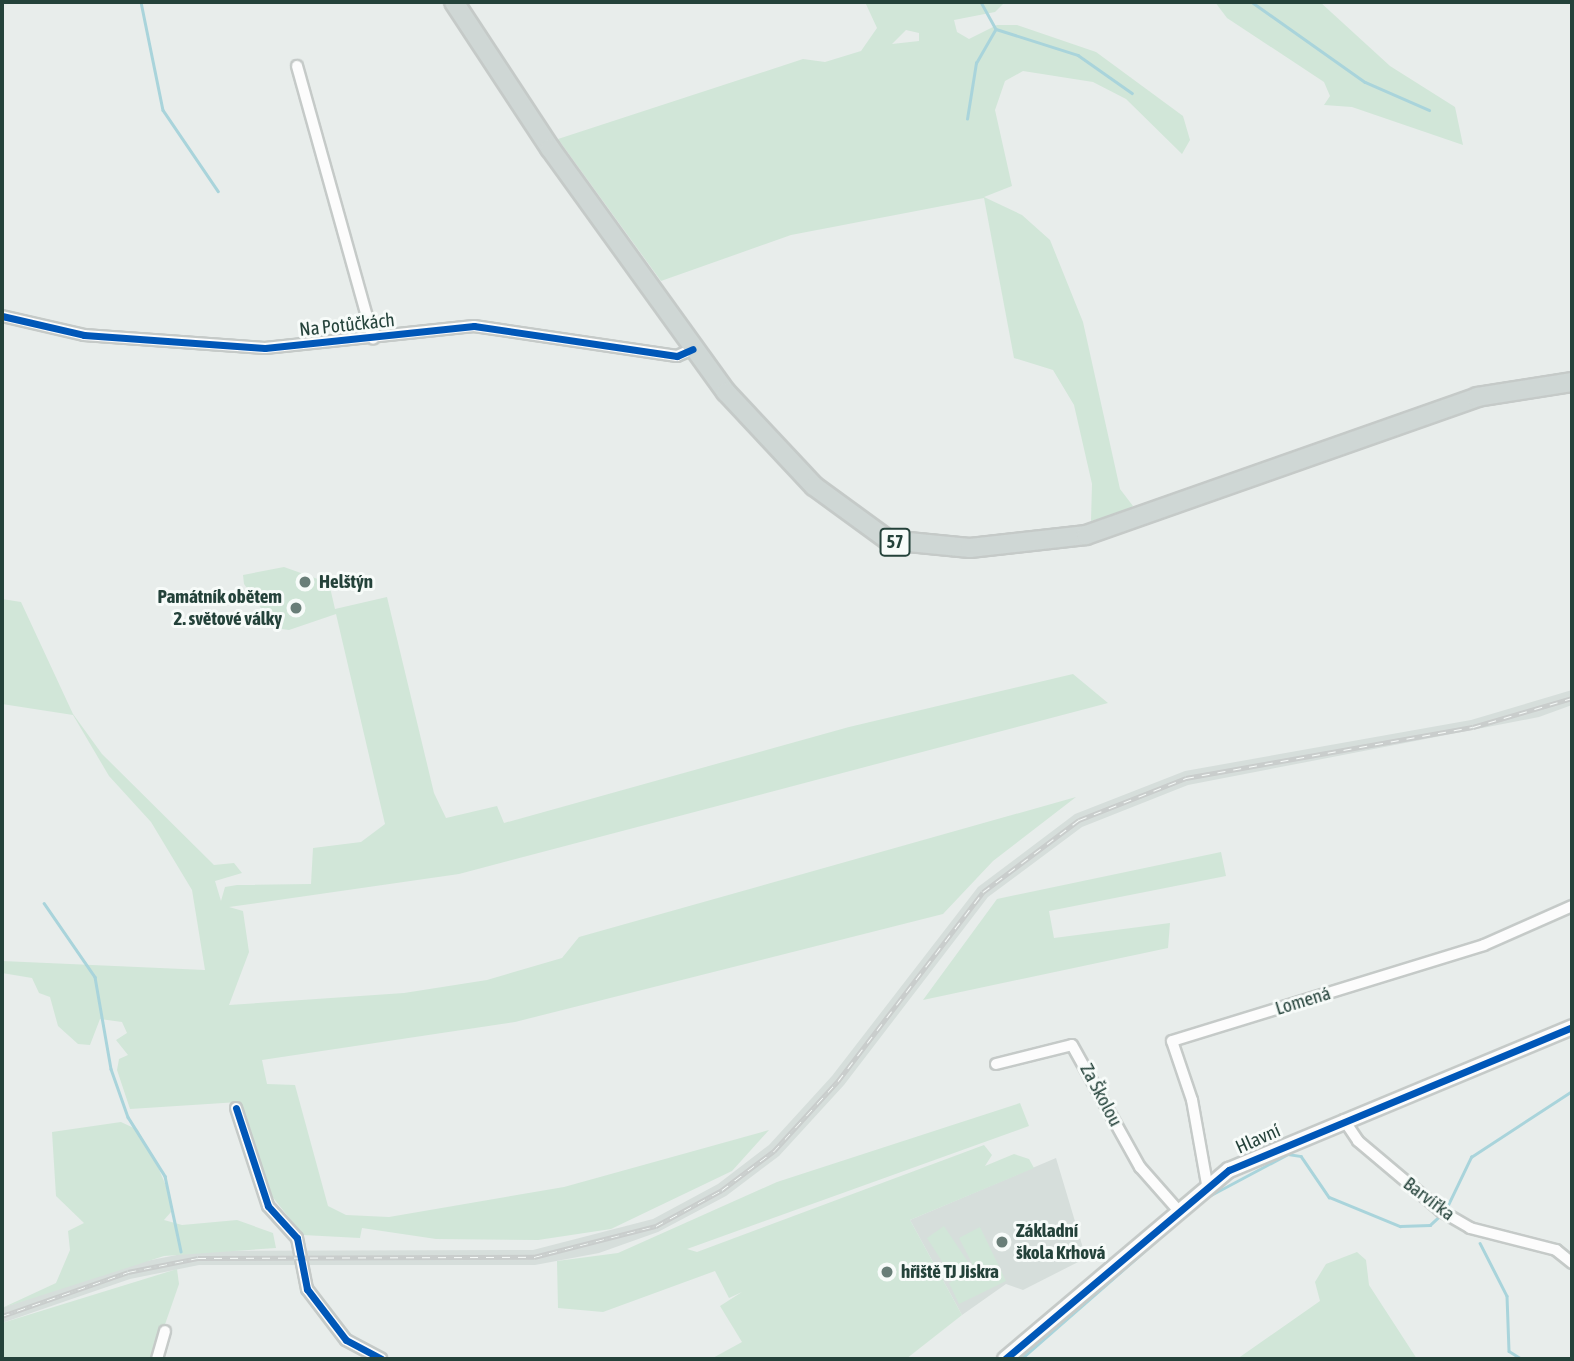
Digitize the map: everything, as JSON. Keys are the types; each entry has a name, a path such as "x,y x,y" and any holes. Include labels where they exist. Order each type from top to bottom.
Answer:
{"main road":[{"name":"57","path":"454,2 693,349 763,436 844,513 878,536 929,548 1086,535 1477,397 1572,382"}],"street":[{"name":"Na Potůčkách","path":"297,66 373,339"},
{"name":"Na Potůčkách","path":"2,316 84,335 265,348 373,339 474,326 677,356 693,349"},
{"name":"Lomená","path":"1207,1184 1192,1100 1172,1041 1484,945 1572,906"},
{"name":"Hlavní","path":"1005,1359 1091,1292 1177,1209 1207,1184 1344,1120 1572,1027"},
{"name":"Za Školou","path":"996,1064 1072,1045 1135,1159 1177,1209"},
{"path":"236,1108 268,1206 297,1238 307,1289 346,1340 381,1359"},
{"name":"Barvířka","path":"1344,1120 1375,1157 1445,1214 1556,1250 1572,1263"},
{"path":"157,1359 165,1331"}],"shaded area":[{"path":"1572,690 1572,705 1539,717 1188,785 1082,827 988,897 844,1085 779,1156 726,1196 658,1232 599,1253 535,1265 199,1265 130,1279 2,1323 2,1308 126,1265 197,1251 533,1250 653,1219 718,1184 769,1145 832,1076 978,887 1075,814 1185,771 1471,720"},
{"name":"Základní škola Krhová","path":"1056,1158 1086,1258 1023,1290 1006,1284 962,1315 910,1220"}],"green space":[{"path":"865,2 1005,2 995,12 954,20 957,32 969,39 997,25 1017,25 1096,52 1183,116 1190,140 1182,154 1126,99 1093,82 1023,71 1005,81 995,110 1012,186 984,197 1022,215 1050,240 1083,322 1120,489 1133,506 1127,511 1091,521 1092,484 1074,405 1053,370 1014,358 984,198 791,235 661,281 558,139 803,59 825,62 861,51 877,28","holes":["906,30 919,33 919,41 892,44"]},
{"path":"1215,2 1320,2 1390,66 1455,107 1463,145 1352,107 1324,105 1330,96 1324,82 1227,18"},
{"path":"284,567 329,583 335,609 387,597 434,793 446,818 497,806 504,823 849,727 1073,674 1108,703 459,874 229,907 243,911 249,952 229,1005 404,993 487,980 562,958 579,937 1076,797 993,861 943,914 515,1022 262,1060 267,1084 295,1085 328,1206 346,1215 389,1217 564,1187 769,1130 732,1171 611,1229 538,1240 436,1239 362,1228 360,1238 303,1235 266,1189 239,1102 130,1109 117,1070 119,1059 128,1055 116,1040 127,1033 122,1022 100,1019 90,1045 78,1044 58,1026 50,997 39,993 32,978 2,973 2,961 205,970 192,890 151,822 109,776 73,715 2,704 2,599 21,602 73,714 102,754 214,865 234,863 242,873 215,881 221,901 225,887 311,884 313,848 361,842 385,824 336,614 289,630 275,628 244,584 243,575"},
{"path":"1221,852 1226,876 1049,911 1054,938 1170,923 1168,948 923,1000 997,899"},
{"path":"1020,1103 1029,1126 687,1249 697,1252 984,1145 992,1155 985,1166 1014,1154 1029,1159 1034,1168 910,1220 962,1315 906,1359 711,1359 742,1342 720,1306 742,1292 729,1298 715,1271 603,1312 558,1308 557,1261 618,1253 777,1182"},
{"path":"121,1122 138,1130 158,1167 169,1193 171,1212 164,1220 182,1225 237,1220 273,1233 276,1248 164,1256 2,1308 56,1283 70,1250 68,1231 84,1223 56,1196 52,1132"},
{"path":"944,1226 970,1265 952,1277 927,1238"},
{"path":"980,1227 1006,1281 959,1304 949,1283 974,1267 959,1238"},
{"path":"1357,1252 1366,1260 1369,1285 1417,1359 1237,1359 1320,1301 1315,1282 1326,1264"},
{"path":"177,1269 179,1284 153,1359 2,1359 2,1323"}],"waterway":[{"path":"141,2 163,110 218,191"},
{"path":"981,2 996,29 1078,55 1132,93"},
{"path":"1252,2 1365,82 1429,110"},
{"path":"967,119 976,63 995,30"},
{"path":"44,903 95,977 111,1069 128,1117 165,1176 181,1251"},
{"path":"1446,1209 1471,1157 1572,1091"},
{"path":"1209,1196 1288,1154 1301,1156 1329,1197 1400,1226 1430,1225 1442,1214"},
{"path":"1021,1359 1164,1234"},
{"path":"1480,1243 1507,1296 1509,1351 1522,1359"}],"railway":[{"path":"2,1316 128,1272 198,1258 534,1257 656,1226 722,1190 774,1151 838,1081 983,892 1079,820 1186,778 1473,727 1572,698"}],"cycle path":[{"path":"2,316 84,335 265,348 474,326 677,356 693,349"},
{"path":"1005,1359 1229,1170 1572,1027"},
{"path":"236,1108 268,1206 297,1238 307,1289 346,1340 381,1359"}],"place":[{"name":"Helštýn","path":"305,582"},
{"name":"Památník obětem 2. světové války","path":"296,608"},
{"name":"Základní škola Krhová","path":"1002,1242"},
{"name":"hřiště TJ Jiskra","path":"887,1272"}]}
